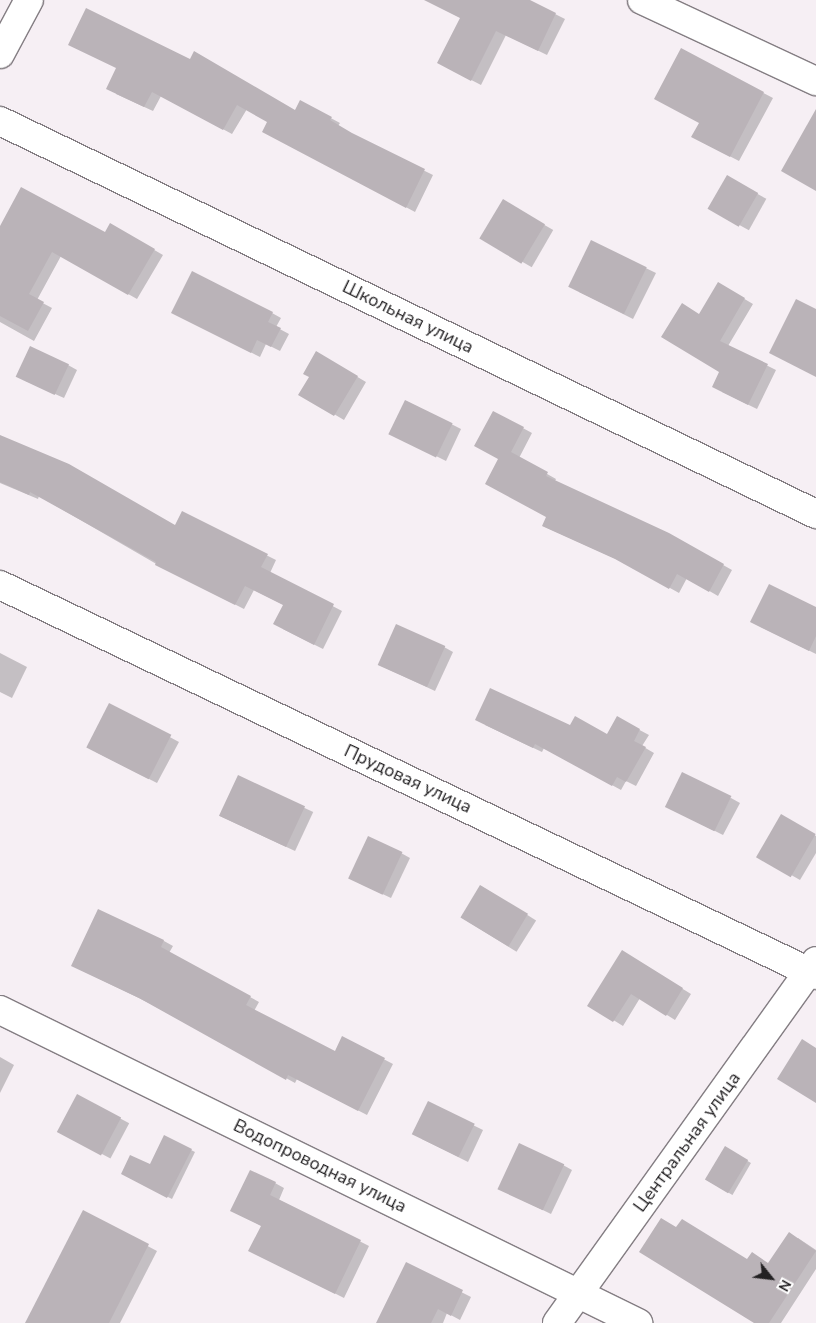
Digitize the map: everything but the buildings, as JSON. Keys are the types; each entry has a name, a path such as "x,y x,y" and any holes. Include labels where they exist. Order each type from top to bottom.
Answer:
{"street":[{"path":"0,54 29,0"},
{"path":"642,0 816,81"},
{"name":"Школьная улица","path":"0,121 816,514"},
{"name":"Прудовая улица","path":"0,585 814,970"},
{"name":"Центральная улица","path":"557,1323 814,970"},
{"name":"Водопроводная улица","path":"0,1010 579,1292 638,1323"}]}
